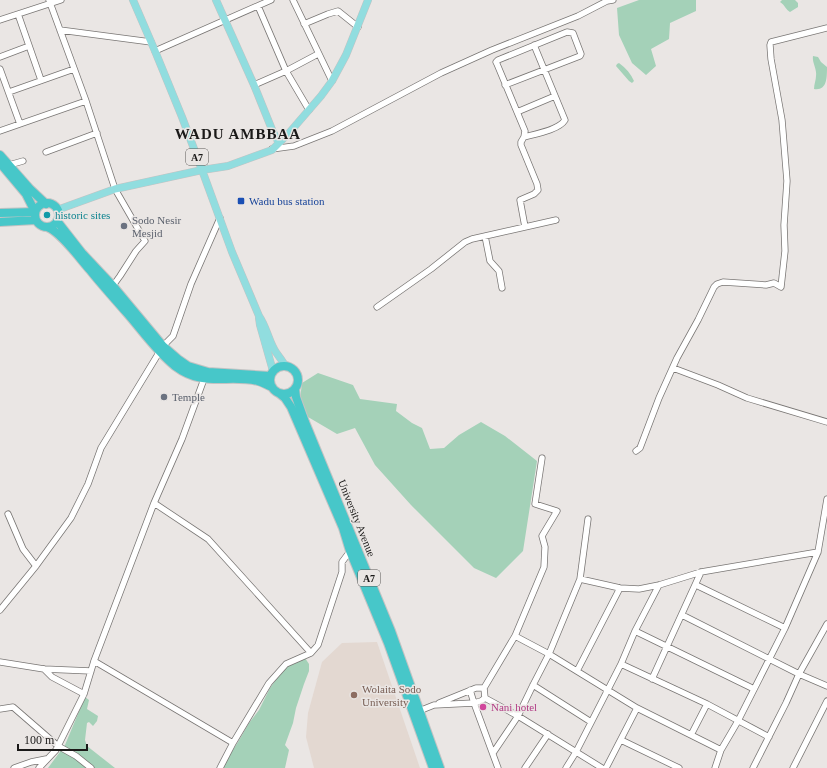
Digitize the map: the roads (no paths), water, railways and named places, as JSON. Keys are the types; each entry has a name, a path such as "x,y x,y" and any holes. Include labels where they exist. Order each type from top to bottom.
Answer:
{"highway":[{"path":"0,155 46,204"},
{"name":"A7","path":"0,163 26,194 40,226 52,229 111,288"},
{"path":"36,216 39,206 46,204 52,205 57,210 59,216 55,224 47,227"},
{"path":"0,213 36,216"},
{"path":"0,222 36,216"},
{"name":"A7","path":"57,221 175,366 185,373 204,379 245,379 259,381 272,387"},
{"name":"A7","path":"162,349 188,366 197,370 208,372 271,374"},
{"name":"A7","path":"280,394 275,391 270,382 271,374 276,368 284,366 294,370 298,379 295,389"},
{"path":"280,394 290,392 295,389"},
{"name":"University Avenue","path":"295,389 302,412 354,549 433,768"},
{"name":"University Avenue","path":"280,394 285,398 298,420 343,528 391,631 440,768"}],"main road":[{"name":"A7","path":"133,0 152,42 232,252 259,316 275,350 282,358 284,366"},
{"path":"216,0 279,143"},
{"path":"57,210 114,189 202,170 228,166 272,150 322,96 346,55 368,0"},
{"name":"A7","path":"259,316 271,374"}],"street":[{"path":"0,20 50,2 61,0"},
{"path":"155,51 271,0"},
{"path":"294,0 318,54 332,80"},
{"path":"272,150 294,146 332,131 441,73 492,50 614,0"},
{"path":"50,2 86,101 114,189 145,241 111,288"},
{"path":"258,6 286,71 309,110"},
{"path":"304,24 338,11 358,27"},
{"path":"18,14 41,80"},
{"path":"636,451 640,448 659,398 712,289 717,284 724,282 766,285 774,283 781,287 785,251 784,225 787,181 782,120 771,59 770,45 771,42 822,28 827,28"},
{"path":"60,30 152,42"},
{"path":"506,85 579,57 581,54 573,33 570,32 497,61 506,85 517,112 524,131 524,137 521,142 538,190 534,194 520,200 525,227"},
{"path":"0,57 29,46"},
{"path":"524,137 554,128 564,122 565,119 534,46"},
{"path":"254,85 286,71 318,54"},
{"path":"0,69 20,124"},
{"path":"9,92 74,69"},
{"path":"517,112 555,96"},
{"path":"0,131 86,101"},
{"path":"46,152 96,133"},
{"path":"9,166 23,161"},
{"path":"0,610 36,566 71,518 88,484 101,448 162,349 173,336 191,284 220,218"},
{"path":"377,307 431,269 465,242 475,238 556,220"},
{"path":"485,236 490,261 499,271 502,288"},
{"path":"673,368 747,398 827,422"},
{"path":"39,768 56,750 84,694 94,661 154,503 182,439 204,379"},
{"path":"485,698 484,688 515,636 544,567 545,547 542,536 557,511 535,504 542,458"},
{"path":"715,768 721,750 738,721 785,628 818,552 827,499"},
{"path":"154,503 208,539 311,653"},
{"path":"8,514 23,549 36,566"},
{"path":"494,753 518,716 549,654 580,580 588,519"},
{"path":"220,768 233,743 269,684 280,670 286,664 311,653 318,645 342,572 342,562 354,549"},
{"path":"580,580 620,588 639,589 701,572 818,552"},
{"path":"652,678 668,647 701,572"},
{"path":"566,768 576,752 606,690 621,664 635,631 658,585"},
{"path":"696,585 785,628"},
{"path":"577,671 620,588"},
{"path":"682,614 799,674 827,686"},
{"path":"752,768 786,703 799,674 827,624"},
{"path":"635,631 754,689"},
{"path":"515,636 549,654 637,708 721,750"},
{"path":"94,661 233,743"},
{"path":"0,662 44,669 91,671"},
{"path":"621,664 707,704 769,737"},
{"path":"44,669 52,677 84,694"},
{"path":"533,685 591,722"},
{"path":"419,711 470,690 484,688"},
{"path":"470,690 494,753 498,768"},
{"path":"434,705 474,703 485,698"},
{"path":"485,698 518,716 602,768"},
{"path":"793,768 827,701"},
{"path":"691,735 707,704"},
{"path":"0,708 12,707 58,746 76,756 91,768"},
{"path":"606,768 637,708"},
{"path":"525,768 548,734"},
{"path":"621,740 678,768"},
{"path":"14,768 46,759"}],"place":[{"name":"Wadu bus station","path":"241,201"},
{"name":"historic sites","path":"47,215"},
{"name":"Sodo Nesir Mesjid","path":"124,226"},
{"name":"Temple","path":"164,397"},
{"name":"Wolaita Sodo University","path":"354,695"},
{"name":"Nani hotel","path":"483,707"}],"district":[{"name":"WADU AMBBAA","path":"238,134"}]}
